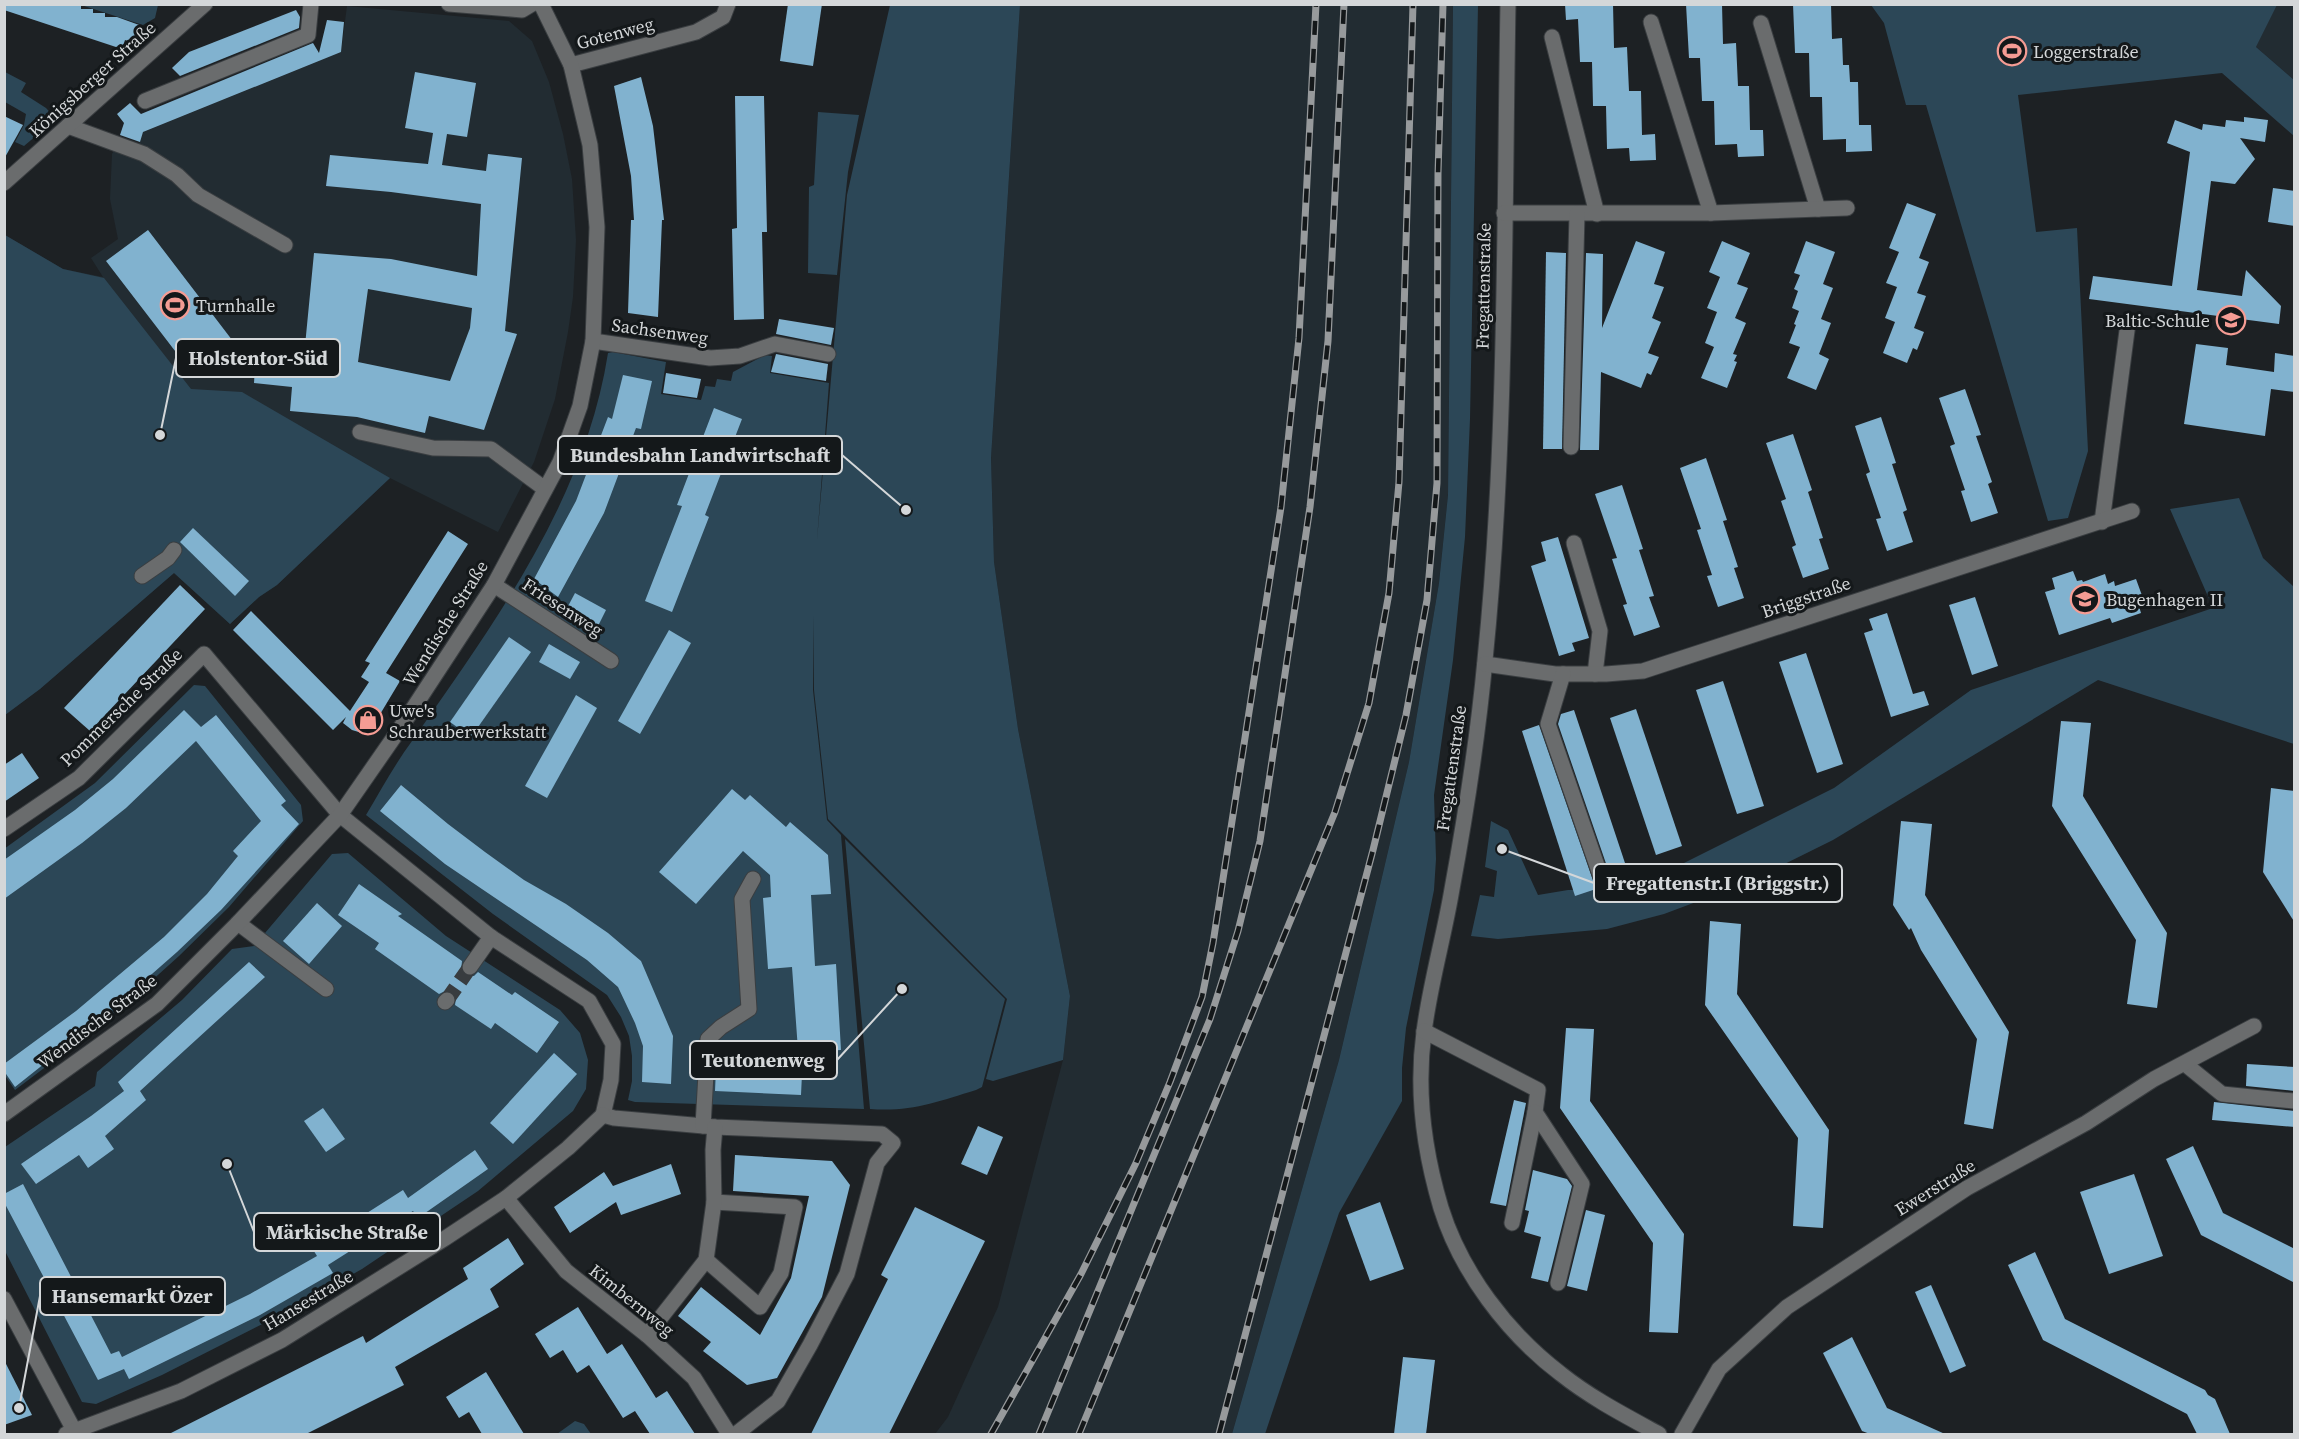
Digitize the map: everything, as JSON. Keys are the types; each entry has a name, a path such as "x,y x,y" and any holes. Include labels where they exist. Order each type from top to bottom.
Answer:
{"street":[{"name":"Königsberger Straße","path":"4,183 205,4"},
{"path":"145,101 308,35 311,4"},
{"path":"449,4 522,10 532,4"},
{"name":"Wendische Straße","path":"4,1114 156,1004 238,923 340,815 494,585 560,462 580,406 593,341 597,227 590,145 571,65 541,4"},
{"name":"Gotenweg","path":"571,65 696,32 723,17 728,4"},
{"name":"Fregattenstraße","path":"1508,4 1496,538 1485,664 1471,772 1452,891 1424,1031 1421,1107 1429,1158 1449,1232 1495,1309 1525,1342 1559,1373 1600,1401 1659,1434"},
{"path":"1651,22 1711,213"},
{"path":"1761,23 1818,209"},
{"path":"1552,37 1597,214"},
{"path":"68,126 144,154 177,175 198,195 285,245"},
{"path":"1504,213 1711,213 1846,208"},
{"path":"1571,447 1577,214"},
{"path":"2102,522 2128,323"},
{"name":"Sachsenweg","path":"593,341 710,358 740,356 775,344 828,354"},
{"path":"360,432 434,448 491,449 546,489"},
{"name":"Briggstraße","path":"1485,664 1563,674 1643,671 2133,511"},
{"path":"1574,543 1600,631 1595,674"},
{"path":"142,576 168,558 174,550"},
{"name":"Friesenweg","path":"494,585 611,661"},
{"name":"Pommersche Straße","path":"4,829 79,778 204,654 340,815"},
{"path":"1563,674 1548,724 1603,883"},
{"path":"340,815 491,937 589,1001 613,1044 611,1080 603,1114 614,1118 709,1127 882,1134 894,1143 877,1163 847,1274 810,1345 777,1401 736,1434"},
{"path":"647,1335 706,1260 714,1202 713,1150 709,1127 708,1039 721,1027 749,1009 742,899 753,879"},
{"path":"238,923 326,988"},
{"path":"470,967 491,937"},
{"name":"Ewerstraße","path":"1682,1434 1719,1369 1787,1307 1967,1188 2086,1123 2154,1079 2254,1026"},
{"path":"1424,1031 1539,1090 1512,1223"},
{"path":"2185,1064 2222,1094 2295,1101"},
{"path":"1535,1112 1582,1184 1558,1283"},
{"name":"Hansestraße","path":"72,1433 181,1391 282,1340 506,1198 568,1148 603,1114"},
{"name":"Kimbernweg","path":"506,1198 566,1271 647,1335 694,1378 729,1434"},
{"path":"706,1260 760,1307 781,1273 795,1207 714,1202"},
{"path":"4,1299 72,1433"}],"shaded area":[{"path":"81,5 158,5 155,18 143,25"},
{"path":"890,5 1020,5 991,458 994,562 1018,729 1070,996 1063,1060 993,1081 986,1079 1007,999 828,819 814,690 813,616 813,690 827,820 841,835 864,1109 635,1102 628,1100 632,1081 629,1036 621,1017 607,995 493,914 366,815 400,759 474,651 533,558 558,509 579,459 596,407 608,353 666,362 661,394 701,400 705,386 715,387 717,379 731,381 733,372 765,355 772,356 770,373 829,383 817,540 847,195"},
{"path":"1020,5 1453,5 1448,495 1439,583 1409,762 1339,1060 1232,1434 935,1434 948,1417 998,1307 1063,1060 1070,996 1018,729 994,562 991,458"},
{"path":"1453,5 1478,5 1470,419 1465,537 1453,660 1434,795 1436,859 1434,890 1406,1028 1402,1068 1402,1101 1339,1213 1265,1434 1232,1434 1339,1060 1409,762 1439,583 1448,495"},
{"path":"1871,5 2277,5 2256,47 2294,80 2294,136 2222,73 2018,95 2036,232 2077,228 2088,451 2068,518 2048,521 1926,105 1906,105 1884,23"},
{"path":"2277,5 2294,5 2294,80 2256,47"},
{"path":"347,6 509,21 532,41 549,82 572,179 576,240 573,297 568,332 555,399 534,462 498,532 390,478 277,585 259,597 230,624 174,573 40,689 5,715 5,235 63,269 103,277 91,258 118,239 110,199 112,154 119,140 139,145 143,132 341,52"},
{"path":"5,72 26,83 21,92 46,108 56,119 24,146 15,142 24,125 26,114 5,102"},
{"path":"818,112 859,115 848,172 837,275 808,273 809,187 814,185"},
{"path":"5,235 63,269 104,278 191,389 242,392 390,478 277,585 259,597 230,624 174,573 40,689 5,715"},
{"path":"2239,498 2263,558 2294,587 2294,744 2098,680 1833,840 1744,884 1664,914 1607,929 1498,939 1471,936 1480,895 1494,897 1497,871 1485,867 1491,821 1508,830 1538,895 1568,890 1610,889 1680,865 1834,788 1971,690 2213,608 2170,509"},
{"path":"194,685 205,686 301,805 303,821 229,907 179,956 108,1020 15,1090 4,1074 4,849 95,783"},
{"path":"845,839 1005,999 982,1087 924,1105 885,1110 870,1109"},
{"path":"348,853 446,936 560,1010 580,1033 588,1060 586,1089 573,1111 478,1191 362,1269 284,1313 162,1375 96,1404 82,1402 5,1251 5,1147 95,1086 97,1072 182,1000 232,949 254,946 332,854"},
{"path":"575,1421 584,1424 591,1434 557,1434"}],"building":[{"path":"4,4 81,5 81,9 93,9 93,13 105,13 105,17 117,17 142,26 136,44 125,40 122,49 4,10"},
{"path":"788,4 822,4 813,66 780,61"},
{"path":"1565,4 1613,4 1614,48 1627,47 1629,91 1641,91 1642,135 1655,134 1656,160 1630,161 1629,148 1607,149 1606,106 1593,106 1592,62 1580,62 1578,19 1566,20"},
{"path":"1686,4 1722,4 1723,44 1736,43 1738,86 1749,86 1750,130 1763,130 1764,156 1738,157 1737,144 1715,145 1714,101 1702,101 1700,58 1689,58"},
{"path":"1793,4 1831,4 1832,39 1842,38 1843,65 1849,65 1850,82 1858,82 1859,125 1871,125 1872,151 1846,152 1846,139 1823,140 1822,97 1810,97 1809,53 1795,53"},
{"path":"296,10 300,17 299,28 180,76 172,68 189,52"},
{"path":"327,20 344,22 341,52 143,132 140,142 120,135 124,123 117,114 130,103 141,114 313,43 319,53"},
{"path":"415,72 476,83 467,137 447,134 442,165 486,171 488,154 522,158 505,331 517,334 484,430 429,416 425,433 357,417 290,411 292,387 254,383 256,351 304,356 314,253 391,259 477,276 481,204 326,186 330,155 428,164 433,133 405,128","holes":["368,289 472,308 470,328 450,381 358,362"]},
{"path":"641,77 653,126 664,220 662,220 658,317 628,313 631,220 634,220 631,176 614,86"},
{"path":"735,96 764,96 767,232 762,232 764,319 734,320 732,229 737,228"},
{"path":"4,116 23,125 4,159"},
{"path":"2244,117 2268,120 2265,142 2240,138 2255,159 2235,184 2211,181 2197,290 2242,296 2246,270 2281,306 2279,324 2089,299 2093,276 2172,286 2190,152 2167,143 2175,120 2202,130 2203,124 2225,127 2226,120 2244,122"},
{"path":"2273,188 2295,191 2295,226 2268,222"},
{"path":"1907,203 1936,214 1919,258 1929,262 1917,293 1926,296 1914,328 1924,332 1917,350 1913,348 1907,363 1883,353 1895,322 1885,318 1897,287 1886,283 1899,252 1889,248"},
{"name":"Turnhalle","path":"148,230 242,353 223,368 217,361 195,377 106,261"},
{"path":"1636,241 1665,252 1654,284 1664,287 1652,318 1661,322 1648,353 1659,357 1651,375 1647,373 1641,388 1601,372 1599,450 1580,450 1586,253 1603,254 1602,328"},
{"path":"1722,241 1750,253 1737,284 1748,288 1735,318 1746,323 1733,354 1737,355 1734,361 1737,362 1727,388 1701,378 1714,347 1705,343 1717,312 1707,308 1720,277 1709,272"},
{"path":"1806,241 1835,252 1823,284 1833,288 1821,319 1831,323 1819,354 1829,359 1816,390 1787,378 1800,347 1789,343 1799,311 1792,308 1798,291 1794,289 1800,275 1794,273"},
{"path":"1546,252 1566,253 1562,449 1543,449"},
{"path":"779,319 834,328 831,345 776,334"},
{"path":"2196,344 2228,348 2226,365 2274,372 2275,353 2295,356 2295,392 2271,389 2265,436 2184,424"},
{"path":"776,354 828,364 826,381 771,372"},
{"path":"666,373 701,379 697,398 663,393"},
{"path":"623,375 652,381 641,429 636,428 604,513 558,597 534,579 576,501 608,417 612,419"},
{"path":"1965,389 1981,435 1976,436 1992,482 1988,484 1998,513 1971,522 1961,491 1965,490 1950,446 1955,444 1939,398"},
{"path":"714,408 742,419 705,515 709,517 672,612 645,601 682,506 677,505"},
{"path":"1881,417 1896,463 1892,464 1907,510 1903,512 1913,542 1887,551 1876,519 1881,518 1866,474 1870,472 1855,426"},
{"path":"1793,434 1812,490 1808,492 1823,538 1819,539 1829,569 1803,578 1792,547 1796,545 1781,501 1786,499 1766,443"},
{"path":"1706,458 1727,520 1723,521 1738,567 1734,568 1744,598 1718,607 1707,576 1712,575 1697,530 1701,529 1680,468"},
{"path":"1622,485 1643,549 1639,550 1654,596 1649,597 1660,627 1634,636 1623,605 1627,604 1612,559 1617,558 1595,494"},
{"path":"193,528 249,581 235,596 180,542"},
{"path":"448,531 468,544 386,673 400,681 370,731 362,733 352,730 343,723 346,717 333,730 233,630 251,611 350,711 369,682 361,677 370,663 365,661"},
{"path":"1558,537 1589,638 1572,643 1575,651 1559,656 1531,566 1546,561 1541,542"},
{"path":"2073,571 2077,581 2082,580 2083,582 2105,574 2108,584 2114,581 2115,586 2136,579 2144,601 2138,603 2141,613 2112,623 2110,618 2059,635 2045,592 2055,589 2052,578"},
{"path":"180,585 205,609 90,731 64,708"},
{"path":"575,593 606,610 597,628 566,610"},
{"path":"1975,597 1998,666 1972,675 1949,605"},
{"path":"1887,613 1913,694 1924,691 1929,705 1891,717 1864,633 1873,630 1869,619"},
{"path":"669,630 691,643 640,734 618,721"},
{"path":"509,637 531,652 471,737 450,722"},
{"path":"549,644 580,662 570,679 539,662"},
{"path":"1806,653 1843,764 1817,773 1779,662"},
{"path":"1723,681 1764,806 1737,814 1696,690"},
{"path":"576,695 597,708 547,798 525,786"},
{"path":"1636,709 1682,846 1656,855 1610,718"},
{"path":"184,710 201,727 216,715 286,801 281,805 299,824 221,910 177,952 103,1017 15,1087 4,1071 4,1064 76,1011 164,937 207,894 238,856 233,851 261,821 196,741 126,808 4,899 4,860 75,810 113,779"},
{"path":"1574,710 1630,878 1613,884 1558,724 1561,714"},
{"path":"2061,721 2091,723 2083,796 2167,933 2157,1008 2127,1004 2136,940 2052,806"},
{"path":"1539,725 1596,889 1575,896 1522,731"},
{"path":"22,753 39,778 4,802 4,765"},
{"path":"401,785 485,852 524,880 566,904 608,933 641,961 673,1036 671,1084 642,1082 643,1046 618,987 587,960 445,864 380,811"},
{"path":"2271,788 2295,791 2295,923 2263,872"},
{"path":"732,789 745,800 750,795 786,827 790,822 828,855 831,894 811,895 815,966 836,964 841,1050 823,1051 815,1066 802,1074 801,1095 715,1091 717,1046 798,1050 792,967 768,969 763,898 771,897 770,875 743,851 696,904 659,872"},
{"path":"1901,821 1932,824 1925,895 2009,1032 1993,1129 1964,1124 1977,1039 1921,950 1911,928 1909,930 1893,905"},
{"path":"359,884 402,914 398,916 462,961 461,971 465,975 474,976 478,972 512,995 515,992 559,1022 537,1053 495,1023 491,1029 455,1005 456,998 453,993 445,991 439,994 375,949 379,943 338,915"},
{"path":"317,903 342,926 309,964 283,941"},
{"path":"1710,921 1741,924 1737,994 1829,1130 1823,1228 1793,1226 1798,1138 1705,1005"},
{"path":"249,962 265,977 140,1091 146,1100 105,1136 114,1149 88,1168 79,1155 36,1184 21,1164 124,1091 118,1082"},
{"path":"1566,1028 1594,1029 1590,1101 1684,1234 1678,1333 1649,1332 1653,1243 1560,1108"},
{"path":"554,1053 577,1074 513,1144 490,1123"},
{"path":"2247,1064 2295,1067 2295,1091 2246,1086"},
{"path":"1514,1100 1526,1103 1506,1206 1490,1203"},
{"path":"2214,1102 2295,1111 2295,1127 2212,1120"},
{"path":"323,1108 345,1139 326,1152 304,1121"},
{"path":"978,1126 1003,1137 987,1175 961,1164"},
{"path":"2193,1146 2223,1213 2295,1249 2295,1283 2201,1235 2166,1159"},
{"path":"475,1150 488,1169 418,1218 413,1211 328,1265 333,1273 260,1315 129,1379 124,1369 98,1380 4,1202 4,1194 23,1184 111,1354 119,1351 122,1357 250,1294 317,1256 312,1248 403,1190 408,1198"},
{"path":"735,1155 832,1161 850,1185 822,1297 777,1378 747,1385 703,1351 711,1342 678,1316 701,1287 760,1335 791,1278 809,1196 733,1191"},
{"path":"671,1164 681,1194 621,1215 616,1202 570,1233 554,1207 604,1172 613,1186"},
{"path":"1533,1170 1567,1179 1572,1186 1548,1282 1531,1278 1541,1237 1524,1232 1529,1211 1525,1210"},
{"path":"2134,1174 2163,1256 2109,1274 2080,1192"},
{"path":"1380,1202 1404,1269 1370,1281 1346,1215"},
{"path":"915,1207 985,1241 889,1434 811,1434 888,1279 881,1275"},
{"path":"1586,1210 1605,1215 1587,1291 1567,1286"},
{"path":"508,1238 524,1264 490,1289 499,1307 395,1367 404,1385 306,1434 169,1434 363,1336 366,1343 468,1279 463,1268"},
{"path":"2035,1252 2065,1319 2205,1390 2215,1399 2230,1434 2197,1434 2187,1414 2043,1340 2008,1265"},
{"path":"1931,1285 1966,1366 1950,1373 1915,1292"},
{"path":"578,1307 607,1354 622,1344 656,1398 667,1391 695,1434 650,1434 635,1411 623,1418 589,1365 577,1373 563,1350 550,1358 535,1334"},
{"path":"1852,1337 1887,1408 1945,1434 1870,1434 1862,1431 1823,1353"},
{"path":"1403,1357 1435,1360 1426,1434 1394,1434"},
{"path":"4,1360 32,1415 4,1425"},
{"path":"486,1372 524,1434 482,1434 469,1412 459,1418 446,1397"}],"tunnel":[{"path":"447,1000 470,967"}],"railway":[{"path":"991,1434 1081,1274 1136,1163 1202,997 1213,943 1281,507 1299,338 1316,4"},
{"path":"1039,1434 1210,1019 1238,931 1260,841 1310,507 1328,341 1344,4"},
{"path":"1079,1434 1335,812 1369,703 1389,593 1399,482 1413,4"},
{"path":"1219,1434 1373,850 1406,715 1427,600 1437,483 1438,174 1443,4"}],"place":[{"name":"Loggerstraße","path":"2012,51"},
{"name":"Turnhalle","path":"175,305"},
{"name":"Baltic-Schule","path":"2231,320"},
{"name":"Holstentor-Süd","path":"160,435"},
{"name":"Bundesbahn Landwirtschaft","path":"906,510"},
{"name":"Bugenhagen II","path":"2085,599"},
{"name":"Uwe's Schrauberwerkstatt","path":"368,720"},
{"name":"Fregattenstr.I (Briggstr.)","path":"1502,849"},
{"name":"Teutonenweg","path":"902,989"},
{"name":"Märkische Straße","path":"227,1164"},
{"name":"Hansemarkt Özer","path":"19,1408"}]}
